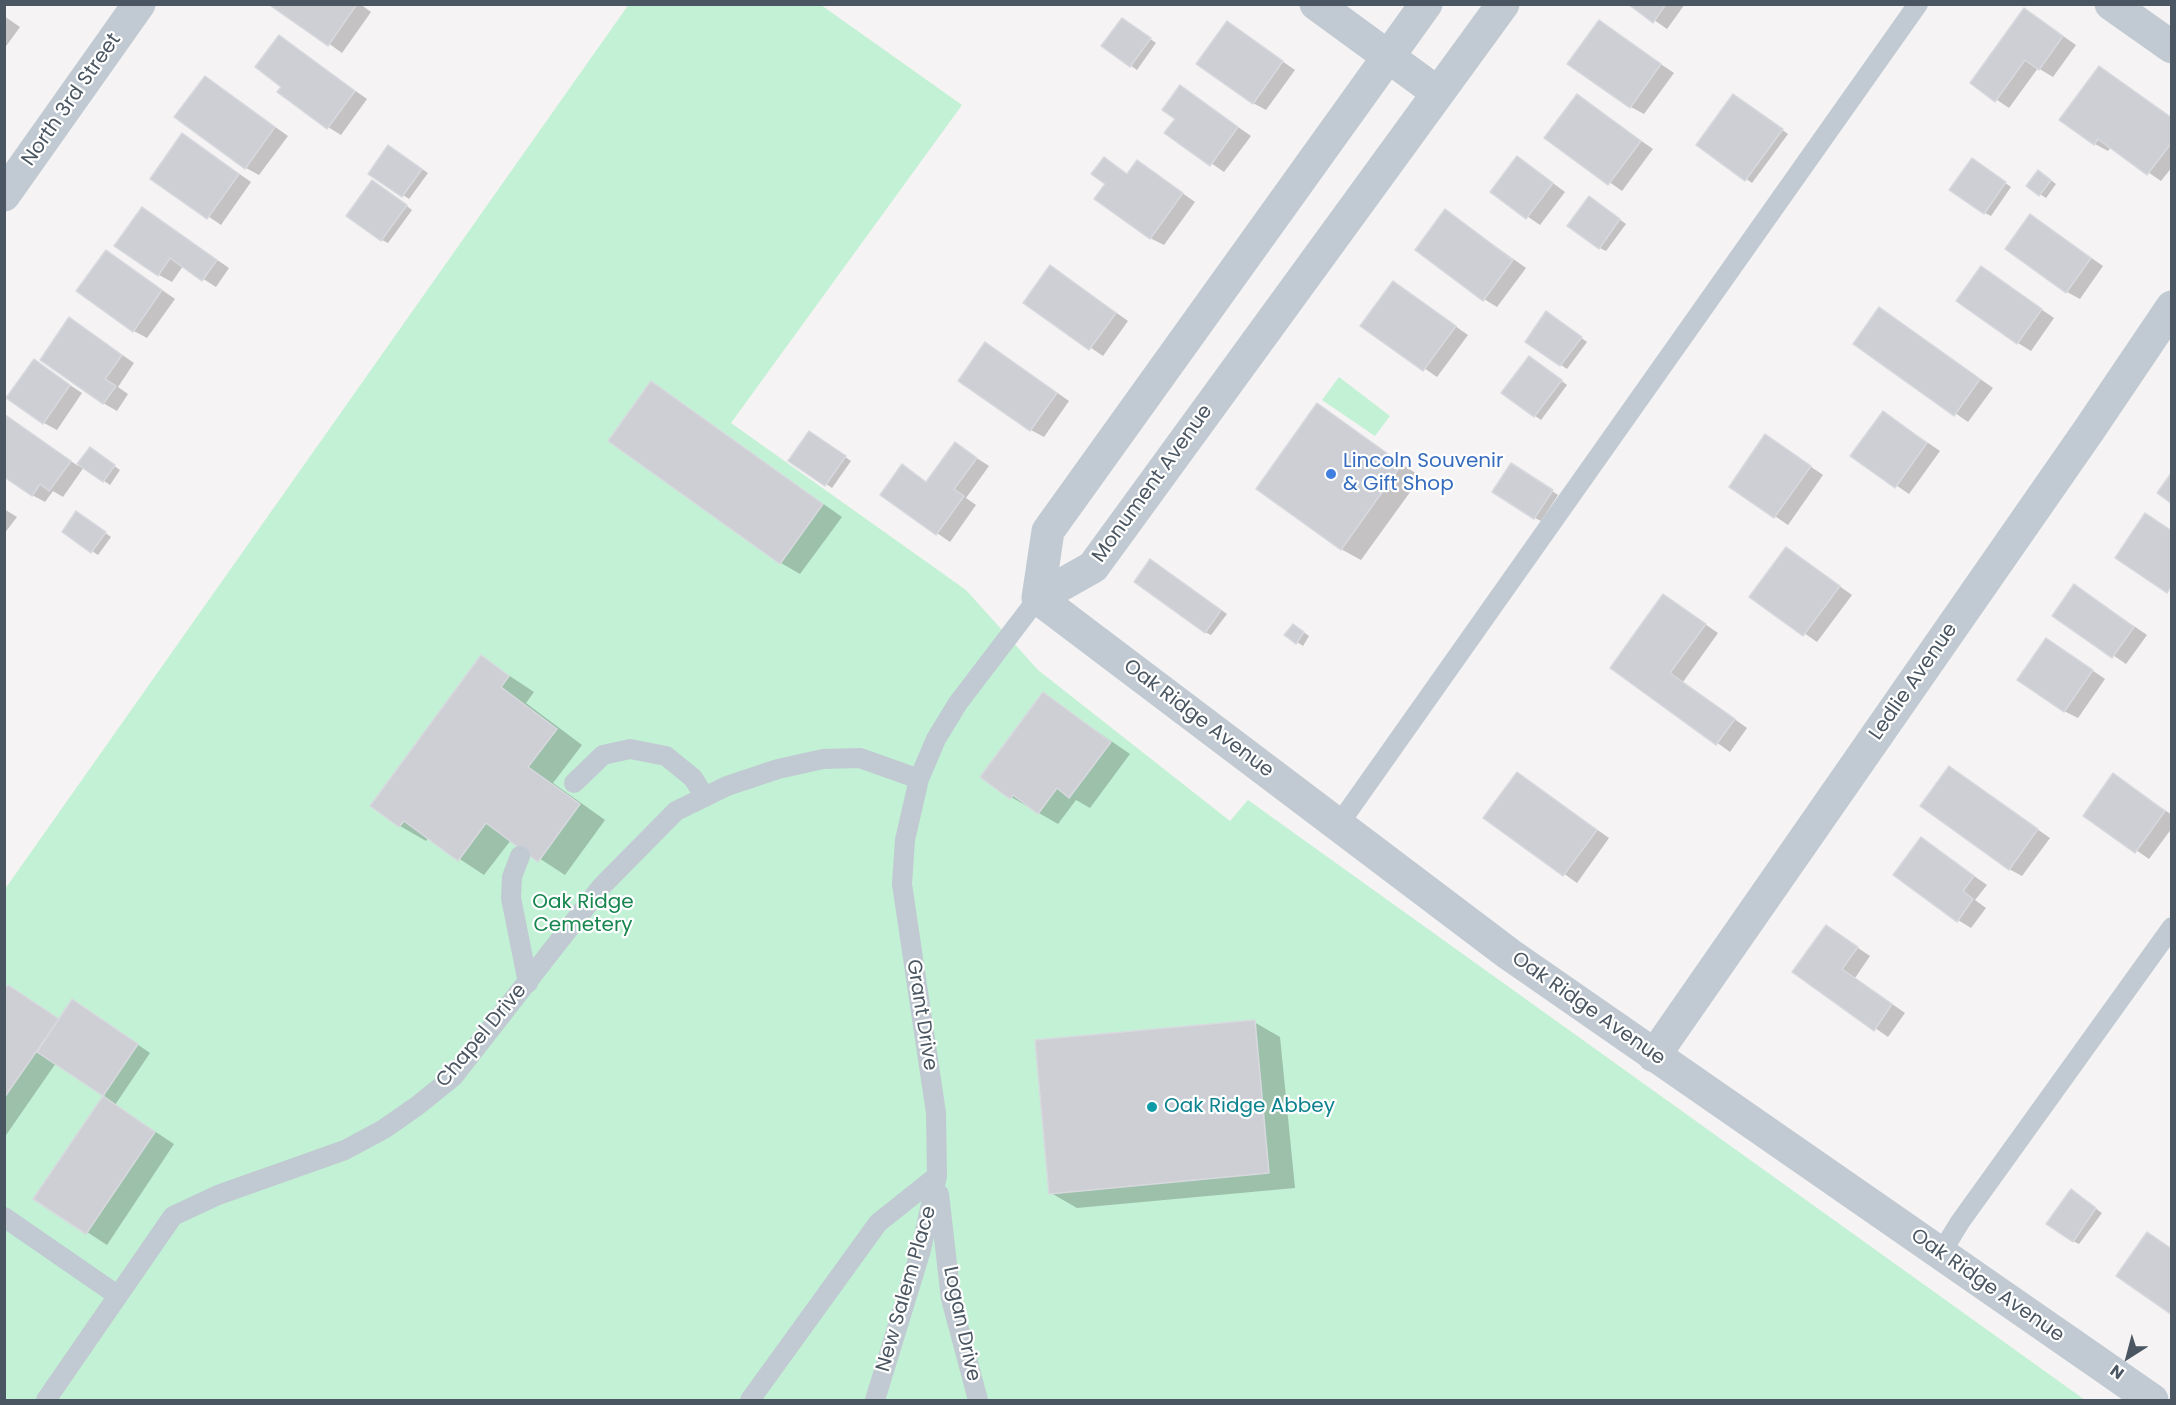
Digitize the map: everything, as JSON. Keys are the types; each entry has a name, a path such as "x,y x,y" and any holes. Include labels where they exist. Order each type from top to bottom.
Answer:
{"street":[{"name":"North 3rd Street","path":"4,195 140,4"},
{"path":"1316,4 1438,93"},
{"path":"1038,598 1048,531 1426,4"},
{"name":"Monument Avenue","path":"1038,598 1094,567 1503,4"},
{"path":"2110,4 2172,47"},
{"name":"Ledlie Avenue","path":"1654,1056 2076,450 2172,307"},
{"name":"Oak Ridge Avenue","path":"1038,598 1509,954 2152,1401"}],"lane":[{"path":"1339,824 1918,4"},
{"name":"Grant Drive","path":"937,1176 936,1113 902,884 905,840 926,759 949,716 1038,598"},
{"path":"574,783 603,755 630,749 666,756 693,778 705,797"},
{"name":"Chapel Drive","path":"46,1401 173,1216 218,1195 345,1150 384,1129 417,1106 453,1077 602,886 676,811 727,786 778,769 823,759 860,758 919,779"},
{"path":"520,856 512,877 511,898 528,983"},
{"path":"1941,1253 1960,1222 2172,927"},
{"path":"750,1401 878,1223 937,1176"},
{"name":"New Salem Place","path":"874,1401 921,1250 937,1176"},
{"name":"Logan Drive","path":"937,1176 951,1299 978,1401"},
{"path":"4,1217 117,1295"}],"green space":[{"name":"Oak Ridge Cemetery","path":"629,4 821,5 962,105 731,423 966,590 1038,670 1230,821 1248,800 2085,1400 5,1400 5,889"},
{"path":"1339,377 1390,416 1375,436 1322,400"}],"building":[{"path":"272,4 357,4 328,46 271,6"},
{"path":"1628,4 1666,4 1653,23"},
{"path":"2024,8 2063,36 2039,70 2025,60 1995,102 1970,83"},
{"path":"1122,18 1151,38 1130,67 1101,46"},
{"path":"1599,20 1661,64 1630,108 1567,64"},
{"path":"1227,21 1283,61 1253,104 1196,64"},
{"path":"279,35 355,91 327,129 277,92 281,87 255,67"},
{"path":"2099,66 2172,118 2172,142 2147,175 2098,139 2094,145 2059,120"},
{"path":"205,76 275,127 245,169 174,117"},
{"path":"1180,85 1238,127 1210,166 1164,133 1175,119 1162,110"},
{"path":"1577,94 1641,141 1608,185 1544,138"},
{"path":"1733,94 1783,129 1745,181 1696,145"},
{"path":"182,133 239,174 207,219 150,179"},
{"path":"388,145 422,169 402,197 368,174"},
{"path":"1517,156 1553,183 1526,219 1490,192"},
{"path":"1104,157 1127,174 1137,160 1183,193 1150,239 1094,199 1105,184 1091,174"},
{"path":"1972,158 2006,182 1984,214 1949,190"},
{"path":"2038,170 2051,180 2039,196 2026,186"},
{"path":"372,180 407,205 381,241 346,216"},
{"path":"1589,196 1620,219 1599,249 1567,226"},
{"path":"142,207 217,260 202,281 170,258 158,276 114,246"},
{"path":"1445,209 1513,260 1483,301 1415,250"},
{"path":"2030,214 2091,258 2066,293 2005,249"},
{"path":"106,250 162,290 133,332 76,291"},
{"path":"1050,265 1116,313 1089,350 1023,303"},
{"path":"1981,266 2042,309 2017,344 1956,301"},
{"path":"1393,281 1456,326 1423,371 1360,326"},
{"path":"1879,307 1980,379 1954,416 1853,344"},
{"path":"1546,311 1582,337 1560,366 1525,342"},
{"path":"69,317 122,355 105,379 116,386 103,404 40,360"},
{"path":"985,342 1057,393 1030,431 958,381"},
{"path":"1529,356 1562,380 1534,417 1501,393"},
{"path":"34,359 70,385 43,424 6,398"},
{"path":"651,381 823,504 780,564 608,441"},
{"path":"1317,403 1402,464 1341,550 1256,489"},
{"path":"1883,411 1927,443 1895,488 1850,456"},
{"path":"4,414 71,461 49,491 40,484 32,496 4,477"},
{"path":"809,431 846,456 825,486 788,461"},
{"path":"1765,434 1811,466 1774,518 1729,487"},
{"path":"955,442 977,458 954,489 964,496 936,535 880,495 902,464 926,482"},
{"path":"90,447 115,465 103,482 77,464"},
{"path":"1511,463 1553,490 1534,519 1492,492"},
{"path":"2172,472 2172,504 2157,493"},
{"path":"76,511 106,532 91,553 62,532"},
{"path":"2145,513 2172,531 2172,585 2167,593 2115,558"},
{"path":"1786,547 1840,586 1803,636 1749,597"},
{"path":"1150,559 1221,610 1205,633 1134,582"},
{"path":"2074,584 2134,627 2112,658 2052,616"},
{"path":"1663,594 1706,624 1670,673 1735,719 1716,745 1610,668"},
{"path":"1293,624 1304,632 1296,644 1284,635"},
{"path":"2046,638 2093,670 2064,712 2017,680"},
{"path":"481,655 509,676 501,687 557,729 528,767 580,804 538,862 486,823 458,861 404,821 399,827 370,806"},
{"path":"1043,692 1111,742 1069,798 1057,788 1038,814 1013,795 1010,799 980,777"},
{"path":"1949,766 2038,829 2009,870 1920,806"},
{"path":"1517,772 1597,830 1563,876 1483,818"},
{"path":"2113,773 2165,811 2135,853 2083,816"},
{"path":"1921,837 1974,876 1963,891 1973,899 1957,922 1893,875"},
{"path":"1826,925 1858,947 1842,969 1892,1004 1874,1031 1792,972"},
{"path":"8,985 59,1019 4,1098 4,990"},
{"path":"72,999 138,1044 103,1096 37,1052"},
{"name":"Oak Ridge Abbey","path":"1255,1020 1269,1173 1049,1194 1035,1040"},
{"path":"103,1096 155,1132 86,1234 33,1199"},
{"path":"2071,1189 2096,1208 2073,1242 2046,1224"},
{"path":"2147,1232 2172,1249 2172,1315 2116,1276"}],"place":[{"name":"Lincoln Souvenir & Gift Shop","path":"1331,474"},
{"name":"Oak Ridge Abbey","path":"1152,1107"}]}
